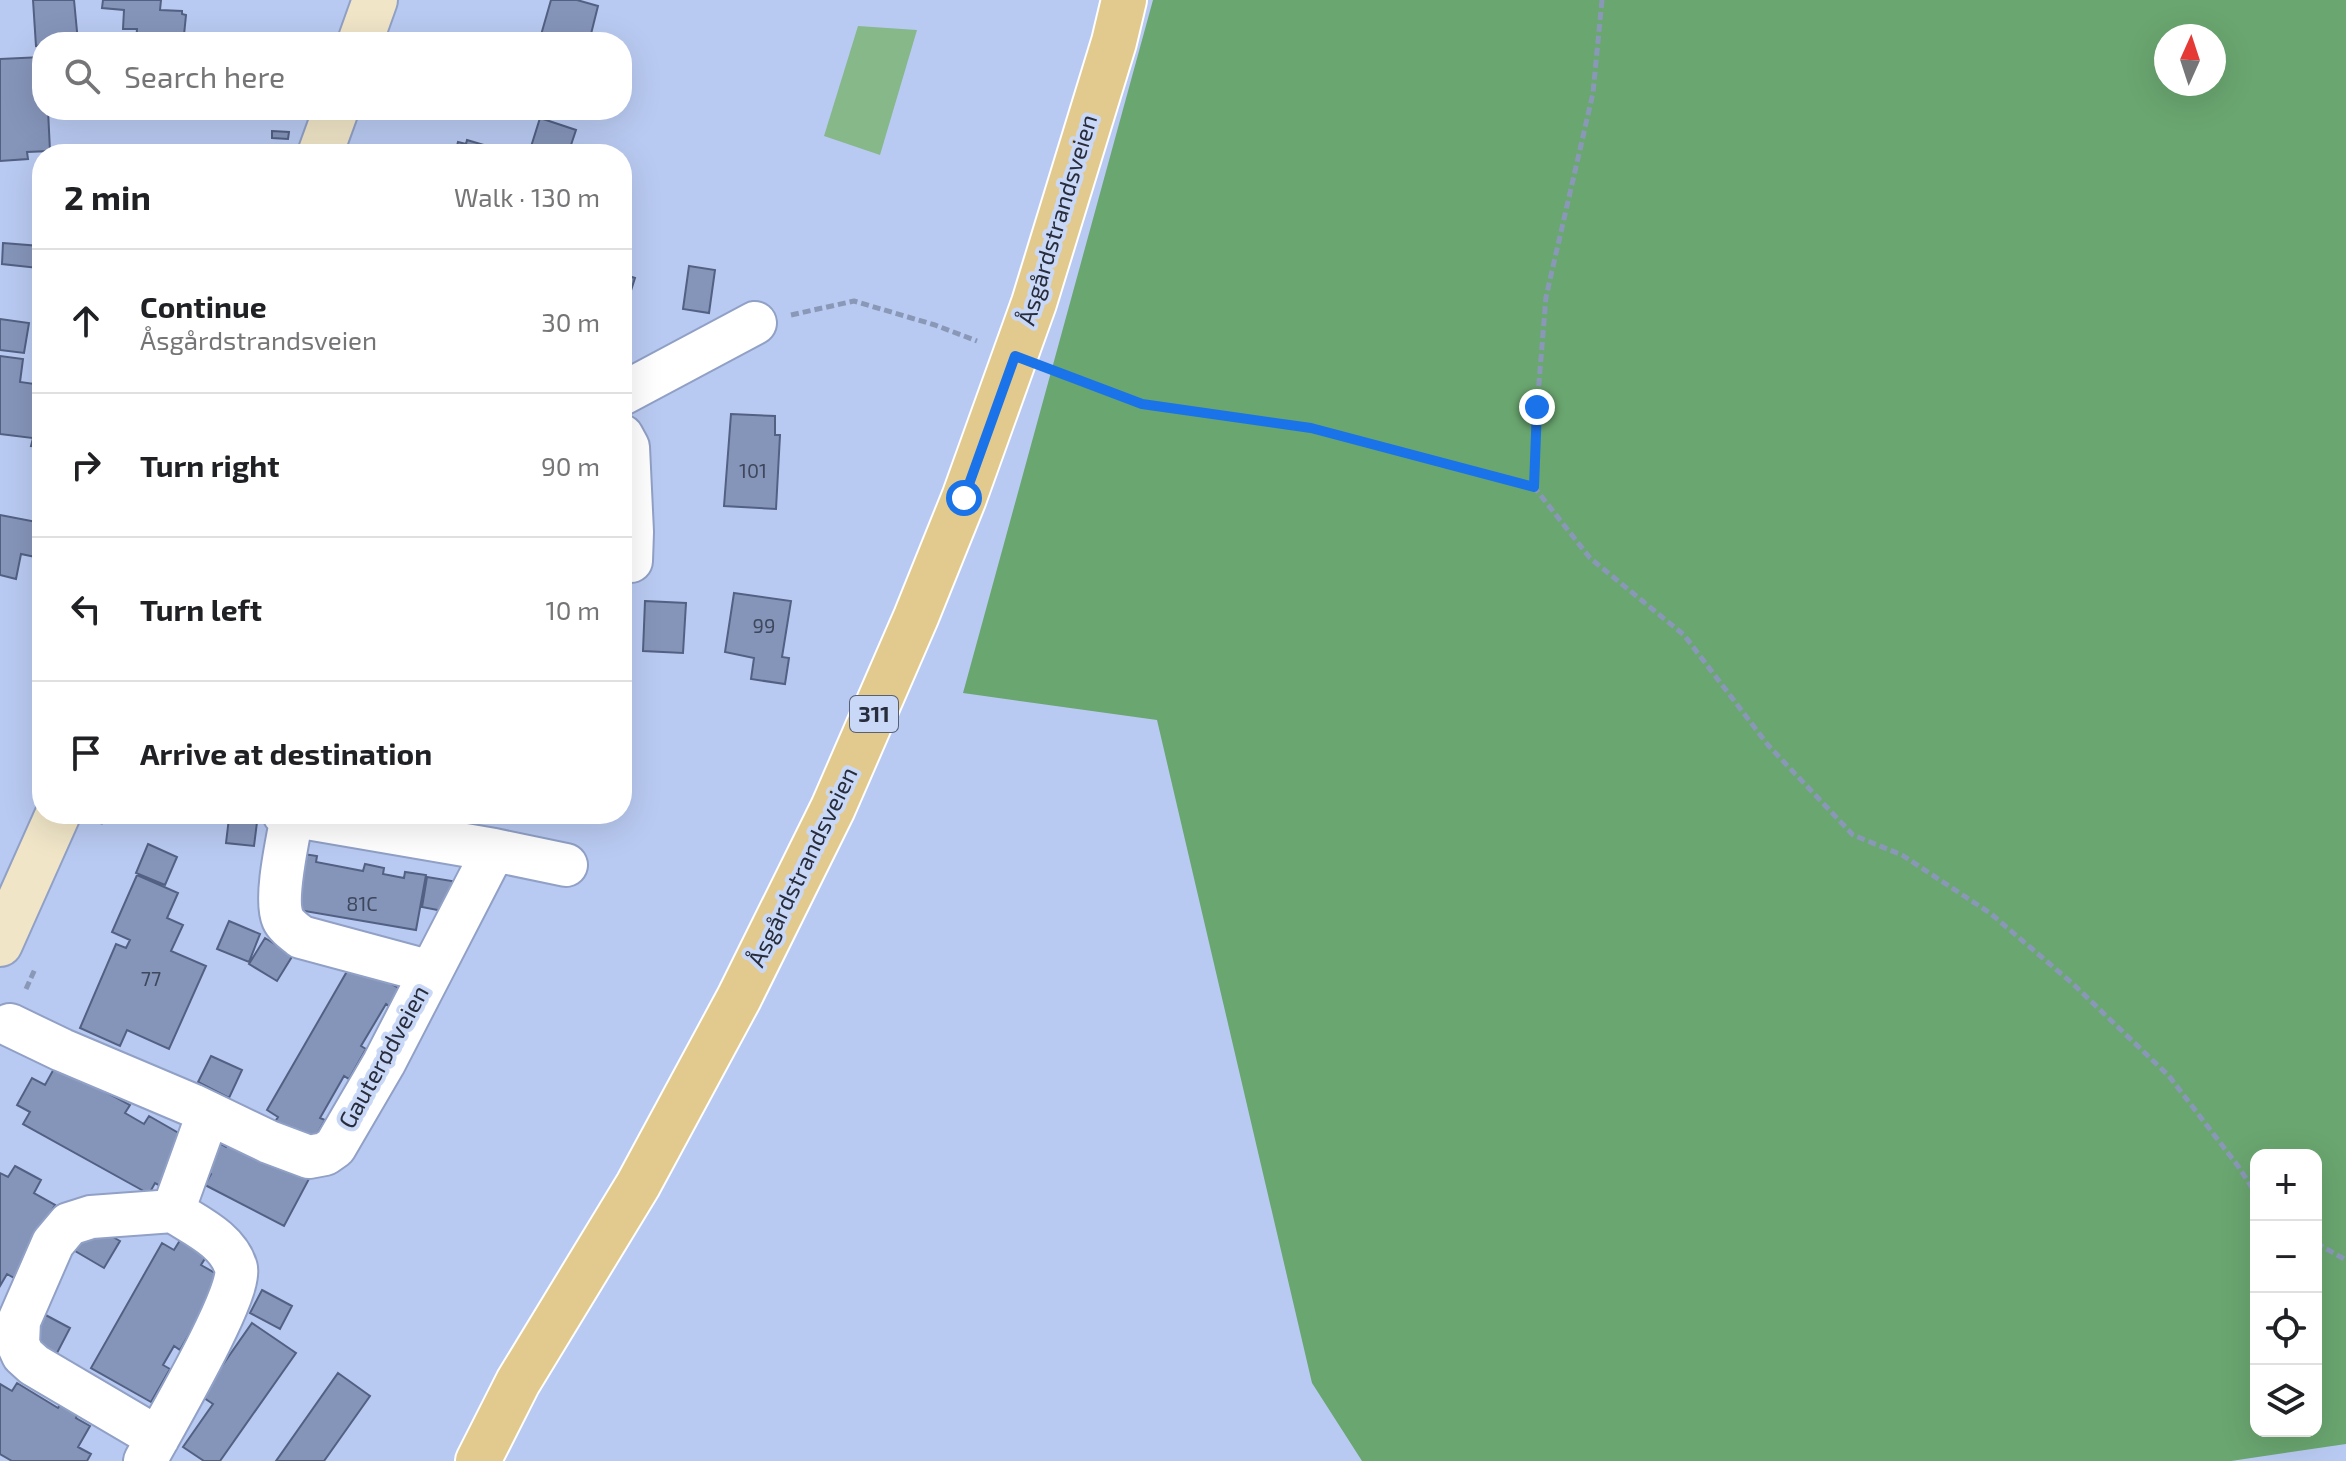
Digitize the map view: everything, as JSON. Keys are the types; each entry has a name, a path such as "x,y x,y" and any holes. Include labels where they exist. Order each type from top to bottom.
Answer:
{"main road":[{"path":"364,32 375,0"},
{"name":"Åsgårdstrandsveien","path":"478,1461 518,1382 638,1185 739,998 833,808 964,498 1061,216 1124,0"},
{"path":"324,144 332,120"},
{"path":"0,944 54,824"},
{"name":"Åsgårdstrandsveien","path":"454,1461 518,1382"}],"street":[{"path":"632,389 755,323"},
{"name":"Gauterødveien","path":"287,824 280,896 283,919 293,930 301,937 431,972"},
{"name":"Gauterødveien","path":"341,824 566,865"},
{"name":"Gauterødveien","path":"10,1025 269,1142 309,1157 325,1154 335,1147 377,1075 494,850"},
{"path":"173,1211 208,1114"},
{"path":"173,1211 219,1241 233,1260 237,1272 236,1283 210,1342 152,1449 23,1355 18,1344 19,1321 53,1243 69,1224 91,1217 173,1211"}],"path":[{"path":"1534,487 1546,297 1593,93 1602,0"},
{"path":"755,323 854,301 935,325 1142,404 1311,428 1534,487 1590,558 1684,635 1768,745 1853,835 1902,855 1990,913 2072,983 2169,1076 2250,1185"},
{"path":"2322,1246 2346,1260"}],"green space":[{"path":"1153,0 2346,0 2346,1444 2231,1461 1362,1461 1312,1383 1157,720 963,693"},
{"path":"858,26 917,30 880,155 824,136"}],"building":[{"path":"33,0 74,0 77,32 35,32"},
{"path":"103,0 161,0 160,10 182,11 186,15 184,32 123,29 124,10 102,8"},
{"path":"551,0 577,0 598,6 592,32 542,32"},
{"path":"32,57 32,120 48,120 50,144 32,144 32,152 27,152 28,159 0,161 0,59"},
{"path":"539,120 576,130 571,144 532,144"},
{"path":"272,131 289,132 288,139 272,138"},
{"path":"3,243 32,245 32,267 2,264"},
{"path":"689,266 715,270 709,313 683,309"},
{"path":"0,319 29,323 24,353 0,350"},
{"path":"0,356 23,359 20,382 32,384 32,438 0,434"},
{"path":"731,414 775,416 775,435 780,435 776,509 724,506"},
{"path":"0,515 32,521 32,556 21,554 16,579 0,575"},
{"path":"734,593 791,601 782,657 789,658 785,684 751,679 754,658 725,652"},
{"path":"645,601 686,603 683,653 643,651"},
{"path":"228,824 257,824 254,846 226,843"},
{"path":"148,844 177,857 165,885 136,873"},
{"path":"297,853 317,856 316,862 363,871 365,864 384,868 383,874 404,878 405,872 426,875 416,930 287,908"},
{"path":"137,875 178,893 167,918 183,925 171,951 206,966 169,1049 127,1030 120,1046 80,1028 116,944 126,948 130,940 112,932"},
{"path":"427,877 458,882 453,913 422,907"},
{"path":"229,921 260,934 249,962 217,949"},
{"path":"265,938 293,955 277,981 249,964"},
{"path":"353,961 400,989 390,1007 386,1004 361,1046 366,1049 349,1079 344,1076 320,1118 325,1120 315,1138 304,1132 296,1146 270,1130 278,1117 267,1110"},
{"path":"211,1056 242,1070 229,1098 198,1082"},
{"path":"56,1065 130,1105 125,1113 144,1124 149,1116 182,1135 168,1190 155,1183 149,1194 23,1124 30,1112 17,1105 32,1078 45,1085"},
{"path":"232,1136 246,1151 290,1173 293,1168 310,1177 284,1226 205,1185 211,1174 198,1166 212,1139 226,1147"},
{"path":"15,1166 41,1180 34,1193 55,1205 14,1278 7,1274 0,1286 0,1173 8,1177"},
{"path":"90,1224 120,1241 104,1268 75,1251"},
{"path":"182,1237 209,1252 201,1265 222,1277 180,1350 174,1346 163,1365 170,1369 151,1402 91,1368 162,1243 174,1250"},
{"path":"262,1290 292,1306 280,1329 250,1313"},
{"path":"40,1312 70,1328 56,1355 26,1340"},
{"path":"252,1323 296,1353 220,1461 204,1461 183,1447 213,1404 201,1396"},
{"path":"338,1373 370,1396 324,1461 276,1461"},
{"path":"17,1383 58,1408 62,1402 79,1412 76,1418 90,1426 78,1447 91,1454 87,1461 12,1461 0,1454 0,1384 12,1391"}],"route":[{"path":"964,498 1015,356 1142,404 1311,428 1534,487 1537,407"}]}
